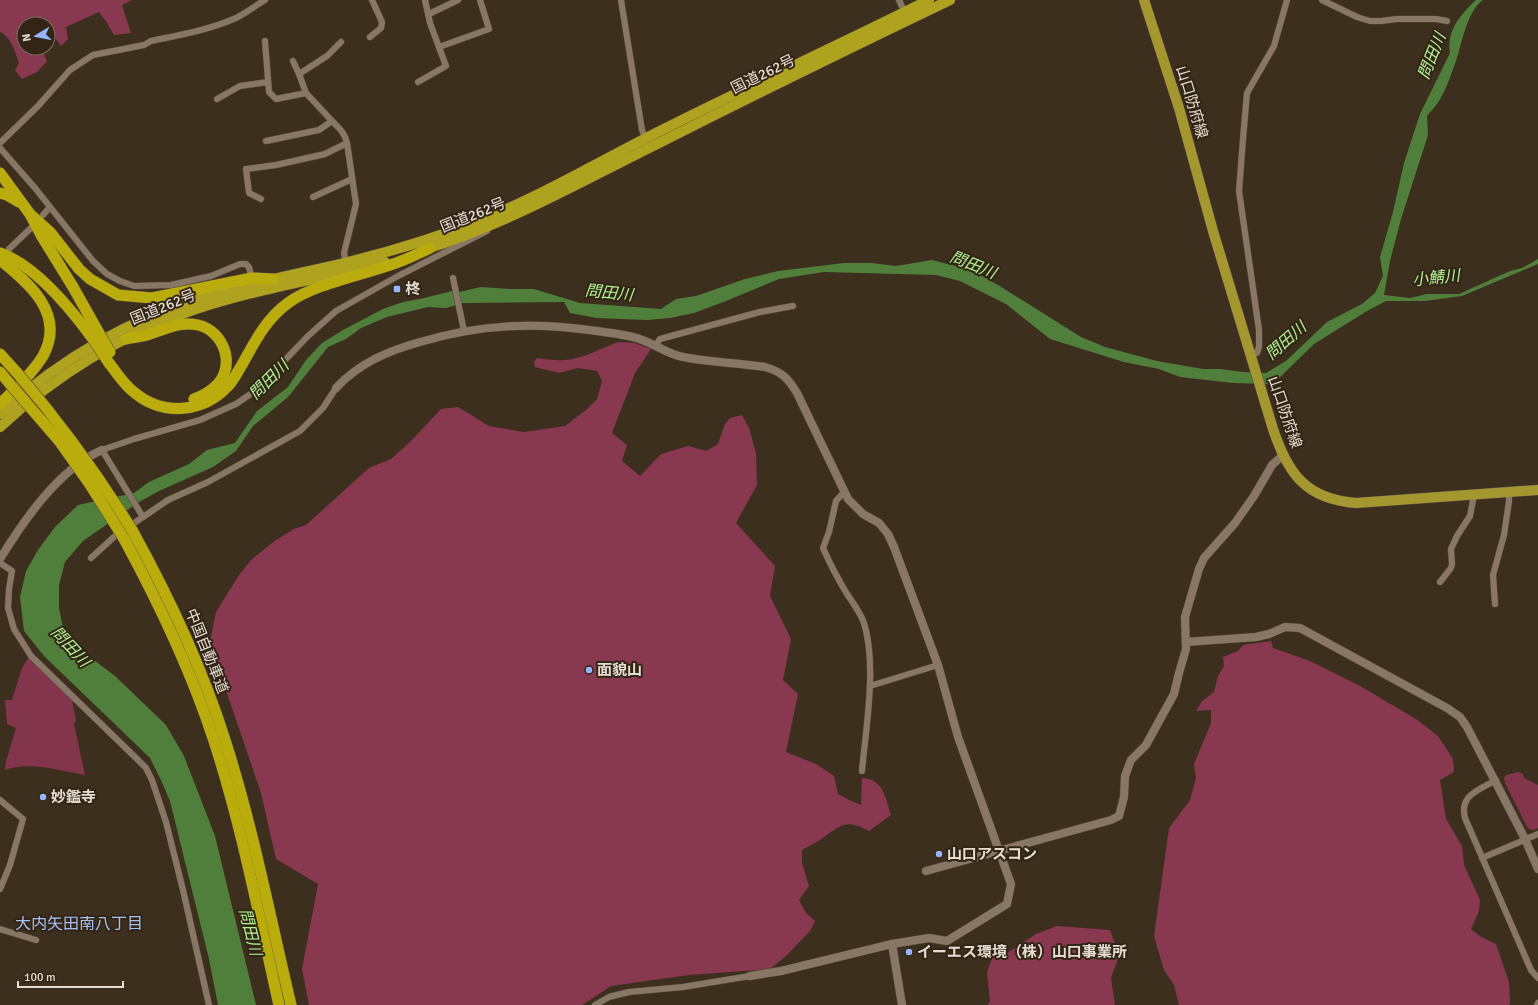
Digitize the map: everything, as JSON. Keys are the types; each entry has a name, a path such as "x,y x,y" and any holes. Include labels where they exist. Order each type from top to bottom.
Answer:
{"highway":[{"name":"国道262号","path":"906,16 929,0"},
{"name":"国道262号","path":"273,279 346,263 424,240 484,219 647,143 906,16 950,0"},
{"name":"国道262号","path":"0,426 50,385 76,367 126,339 164,321 209,305 245,295 362,268 430,248 497,222 559,193 647,143"},
{"path":"0,173 27,209 73,286 96,337 124,383 135,393 150,402 168,408 183,409 196,406 213,399 228,386 264,327 275,314 288,303 306,293 393,264 430,248"},
{"path":"0,193 13,198 27,209 50,232 79,269 90,279 118,295 152,298 252,281 273,279"},
{"path":"5,251 54,293 96,337"},
{"path":"0,260 26,281 37,293 46,308 50,324 49,339 43,355 30,373 0,404"},
{"name":"国道262号","path":"0,414 44,378 108,337 172,308 252,281"},
{"path":"112,361 142,390 169,401 181,402 205,395 218,384 225,373 227,361 226,352 220,339 209,329 197,325 181,324 149,334 126,339"},
{"name":"中国自動車道","path":"0,354 45,405 102,482 132,530 156,573 183,629 206,684 242,794 291,1005"},
{"name":"中国自動車道","path":"0,372 60,442 89,483 123,537 172,634 195,688 214,742 242,846 279,1005"}],"main road":[{"name":"山口防府線","path":"1144,0 1179,108 1264,402 1282,456 1294,474 1308,488 1330,499 1343,502 1373,503 1538,490"}],"street":[{"path":"0,143 38,106 70,70 93,55 144,45 222,23 247,12 265,0"},
{"path":"370,37 381,28 382,22 372,0"},
{"path":"418,82 446,66 425,0"},
{"path":"429,14 458,0"},
{"path":"439,47 489,29 480,0"},
{"path":"621,0 642,130 647,143"},
{"path":"899,0 906,16"},
{"path":"1250,355 1257,353 1259,347 1259,330 1239,191 1247,93 1274,46 1287,0"},
{"path":"1322,0 1357,17 1370,21 1436,19 1447,21"},
{"path":"265,42 269,76 269,92 276,99 306,93"},
{"path":"298,74 327,56 341,42"},
{"path":"293,61 306,93 343,131 346,136 356,204 344,253 346,263"},
{"path":"217,99 240,86 268,82"},
{"path":"266,141 319,130 332,121"},
{"path":"260,198 249,193 246,169 276,165 325,154 347,143"},
{"path":"0,148 93,261 108,274 120,281 134,286 171,285 211,276 240,264 246,264 249,267 252,281"},
{"path":"314,197 352,179"},
{"path":"0,560 21,527 52,490 88,456 134,439 200,420 236,404 266,382 308,336 336,311 398,276 559,193"},
{"path":"43,215 50,207"},
{"path":"5,251 32,227"},
{"path":"453,280 464,329"},
{"path":"656,345 660,339 760,312 793,306"},
{"path":"91,558 141,514 208,482 300,431 323,408 336,388 356,370 388,352 464,329 511,326 563,326 632,337 656,345 682,357 765,367 778,371 786,377 797,393 844,492 853,506 863,514 879,523 888,534 894,547 938,665 958,737 1011,884 1007,904 947,941 929,938 892,944 781,971 683,987 629,992 609,997 595,1005"},
{"path":"102,450 114,472 141,514"},
{"path":"926,870 1111,820 1119,816 1124,797 1125,776 1131,760 1146,744 1174,694 1178,673 1185,657 1185,617 1197,575 1204,558 1235,523 1254,496 1272,465 1282,456"},
{"path":"844,492 836,501 824,548 832,566 856,607 863,622 868,642 870,686 862,771"},
{"path":"1495,604 1493,575 1504,535 1509,493"},
{"path":"1440,582 1451,568 1451,550 1457,536 1470,516 1474,495"},
{"path":"0,563 12,571 8,608 14,629 31,656 146,768 152,780 172,847 208,1005"},
{"path":"1186,642 1256,637 1285,627 1300,628 1447,708 1460,717 1467,727 1496,780 1538,869"},
{"path":"870,686 938,665"},
{"path":"1496,780 1471,794 1465,802 1463,810 1465,818 1531,970 1538,978"},
{"path":"0,800 23,819 10,865 0,889"},
{"path":"1482,858 1538,834"},
{"path":"0,929 36,940"},
{"path":"892,944 902,1005"}],"shaded area":[{"path":"0,0 132,0 122,5 131,33 114,35 99,12 66,27 68,39 61,46 56,39 56,16 16,16 16,55 7,37 0,32"},
{"path":"16,56 45,56 47,61 37,72 22,79 15,70 19,63"},
{"path":"618,342 634,343 651,349 635,373 612,433 627,445 622,461 640,476 661,454 688,446 706,451 718,444 725,424 730,418 742,415 749,428 756,453 757,485 736,523 775,566 770,596 791,639 783,680 798,694 786,752 816,764 834,776 838,794 861,805 862,778 875,782 879,785 885,796 891,815 869,831 850,824 840,826 819,841 802,850 802,863 809,886 799,900 806,913 815,921 810,931 786,956 770,969 689,975 611,986 582,1005 309,1005 302,969 318,884 276,859 261,793 209,646 216,612 239,575 251,560 276,540 294,529 306,525 369,468 391,459 412,440 441,409 458,407 489,426 524,432 565,426 597,399 602,381 597,371 578,368 559,373 535,367 534,362 537,358 561,360 578,358"},
{"path":"1271,641 1273,648 1310,661 1360,686 1416,719 1438,736 1453,759 1454,772 1440,780 1446,819 1462,846 1464,865 1480,900 1479,911 1471,929 1481,937 1496,944 1509,982 1509,1005 1179,1005 1174,985 1164,970 1154,936 1169,828 1190,800 1196,778 1194,764 1211,723 1211,710 1196,711 1202,701 1214,692 1218,676 1224,666 1223,657 1238,651 1243,645"},
{"path":"29,657 72,700 76,720 74,724 85,775 56,769 25,766 5,770 6,761 16,728 7,724 5,700 12,700 22,668"},
{"path":"1518,772 1523,774 1524,778 1538,785 1538,828 1534,830 1529,829 1526,825 1505,783 1504,778 1506,775"},
{"path":"1057,926 1110,930 1119,956 1111,978 1115,1005 988,1005 990,1001 987,972 996,947 1007,953 1036,934"}],"water":[{"name":"問田川","path":"1476,0 1483,0 1477,5 1469,19 1445,90 1427,116 1428,135 1401,219 1390,261 1384,295 1410,298 1427,294 1459,294 1510,271 1522,268 1538,259 1538,264 1462,296 1425,301 1386,301 1314,344 1277,380 1268,384 1233,383 1180,377 1159,369 1124,362 1050,339 1006,304 960,281 936,275 824,272 779,279 694,313 670,318 647,320 597,318 570,313 564,302 463,303 446,308 428,307 387,317 361,328 346,339 328,347 288,397 253,426 236,451 213,467 159,491 139,502 83,541 65,562 59,585 59,608 63,628 90,657 115,676 166,725 184,756 215,836 256,1005 218,1005 209,959 170,801 150,758 44,656 24,631 20,597 26,571 38,550 55,527 78,505 134,493 149,482 189,464 207,450 235,443 257,411 288,387 306,360 322,343 343,330 383,309 403,302 452,291 459,292 481,287 534,289 580,303 661,309 676,299 696,296 745,279 778,271 844,263 872,263 896,266 932,260 971,270 998,285 1081,337 1105,347 1157,361 1203,369 1266,373 1286,361 1327,322 1362,304 1375,293 1383,276 1380,257 1393,212 1404,163 1420,114 1450,53 1450,37 1453,30 1460,17"}],"place":[{"name":"柊","path":"397,289"},
{"name":"面貌山","path":"589,670"},
{"name":"妙鑑寺","path":"43,797"},
{"name":"山口アスコン","path":"939,854"},
{"name":"イーエス環境（株）山口事業所","path":"909,952"}],"district":[{"name":"大内矢田南八丁目","path":"79,924"}],"water label":[{"name":"小鯖川","path":"1436,278"}]}
